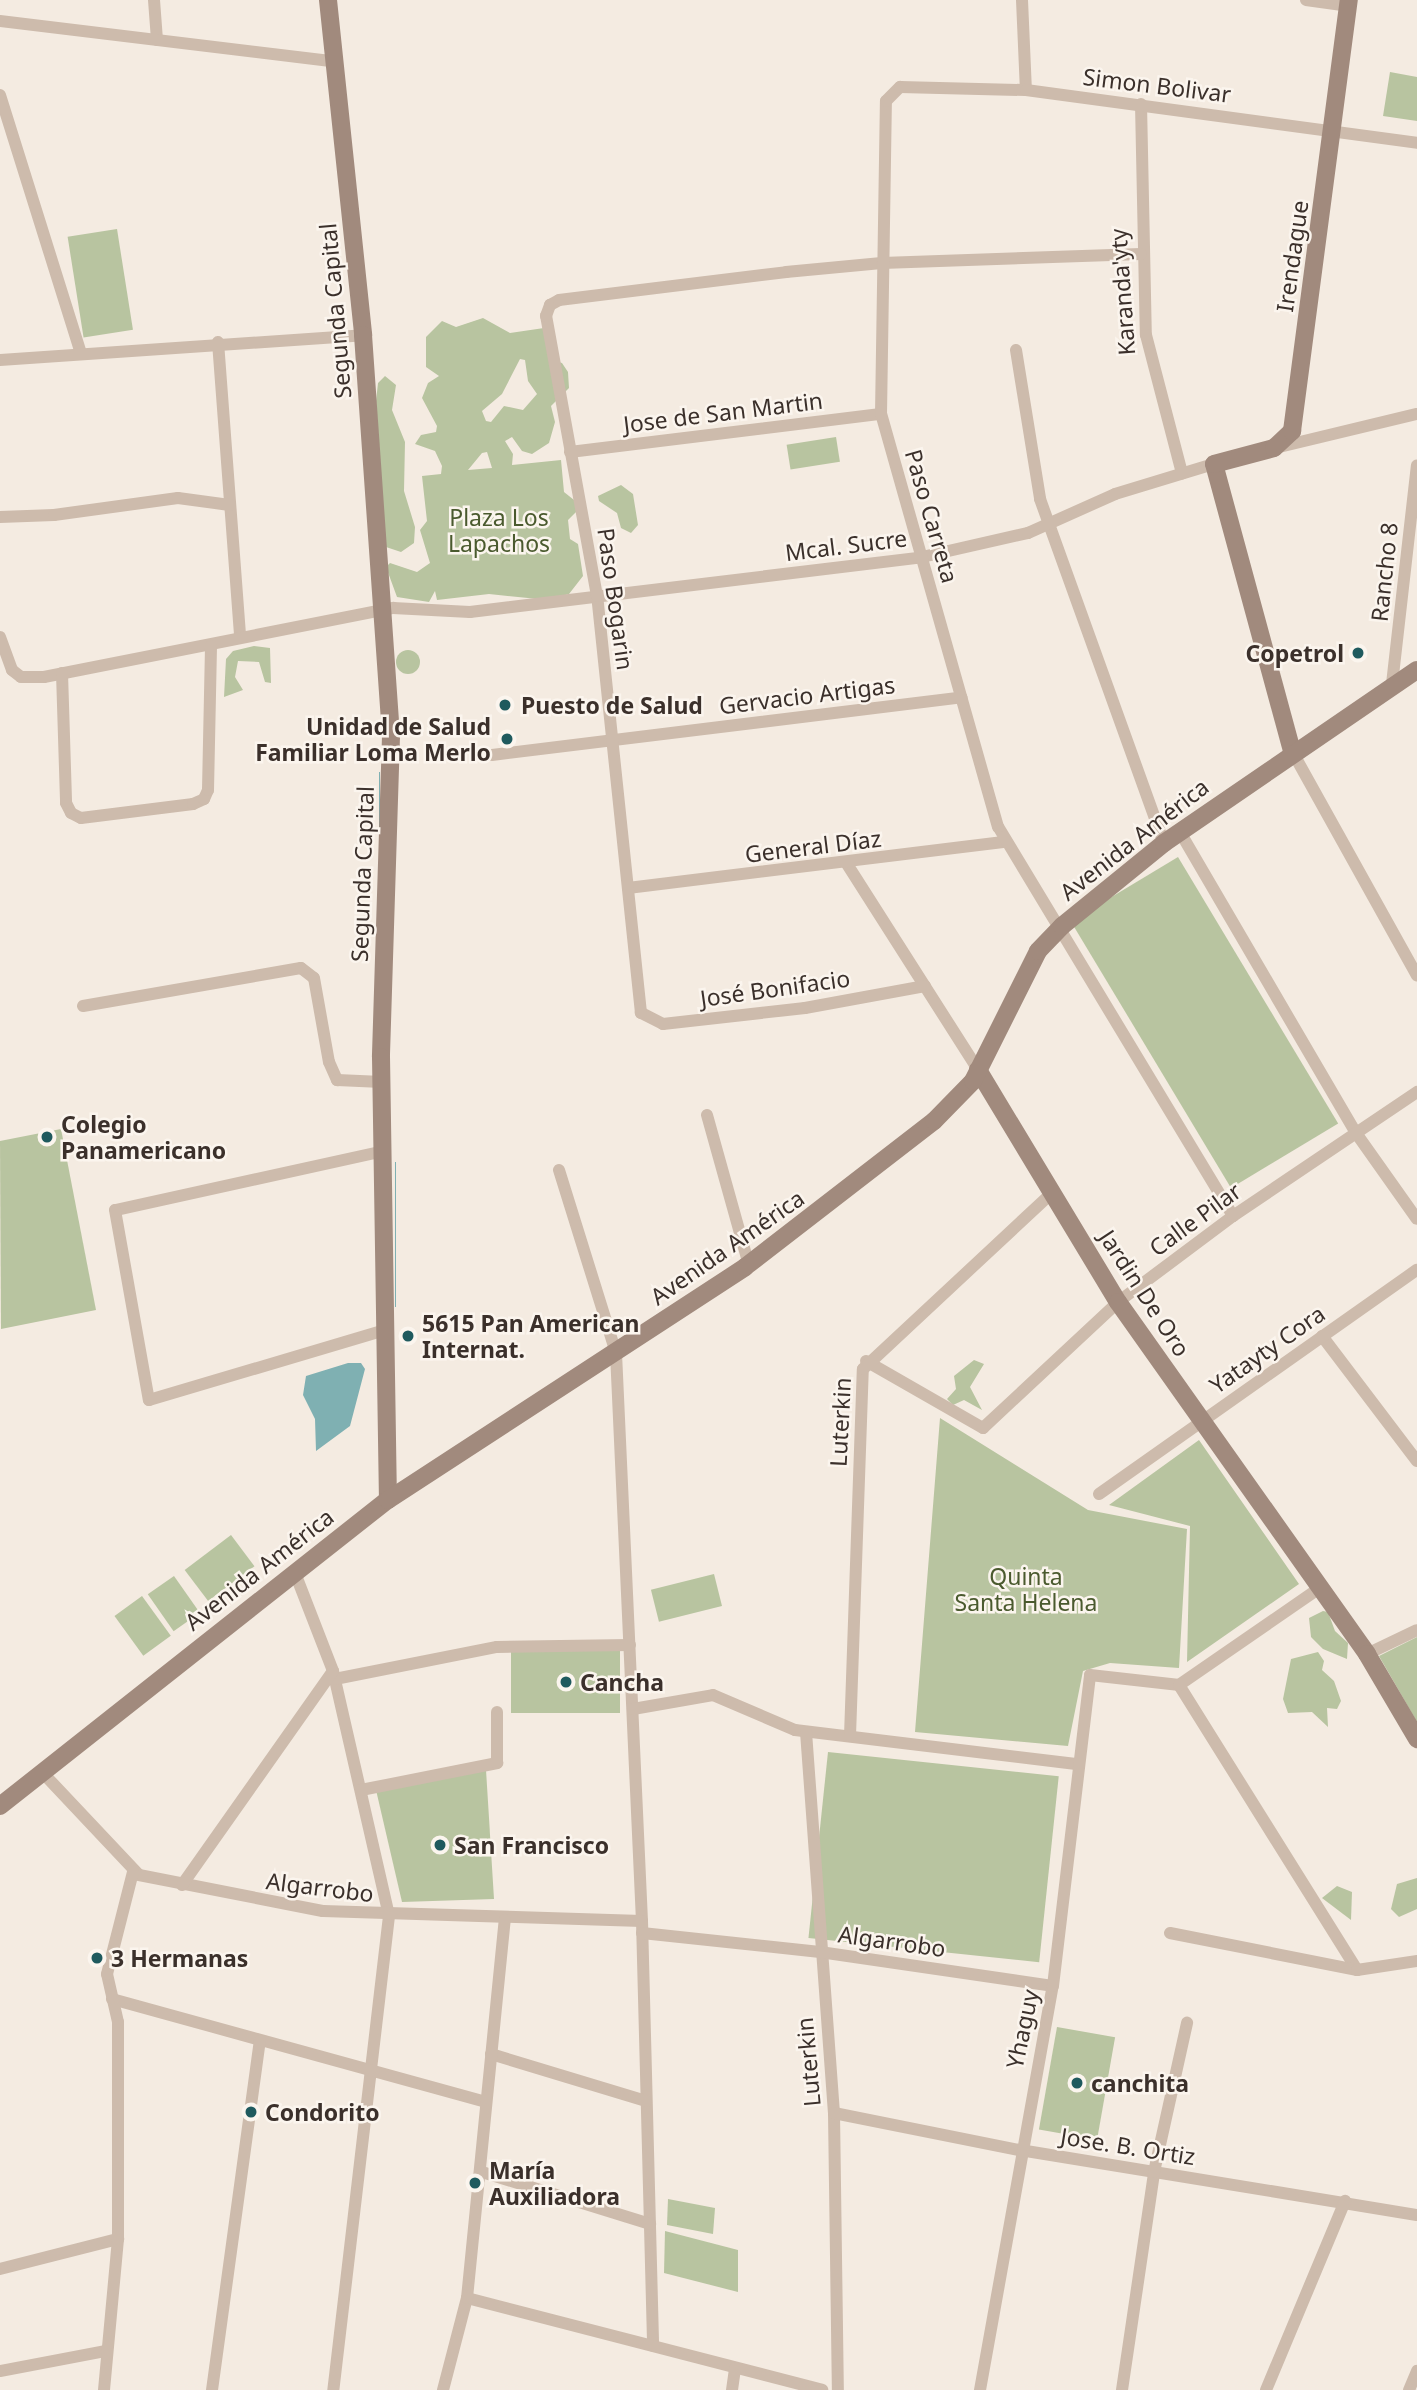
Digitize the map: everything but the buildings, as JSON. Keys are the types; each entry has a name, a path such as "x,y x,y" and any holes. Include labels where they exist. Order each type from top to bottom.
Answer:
{"street":[{"path":"154,0 157,40"},
{"name":"Segunda Capital","path":"328,0 337,62 363,335 391,736 382,1082 388,1500"},
{"path":"1021,0 1026,90"},
{"path":"1306,0 1348,3"},
{"name":"Irendague","path":"1274,448 1287,440 1296,412 1334,130 1348,3"},
{"path":"0,21 337,62"},
{"name":"Simon Bolivar","path":"891,92 909,86 1026,90 1417,143"},
{"name":"Paso Carreta","path":"891,92 885,111 881,414 1003,842 1062,926 1233,1216"},
{"path":"0,96 81,354"},
{"name":"Karanda'yty","path":"1141,104 1141,254 1150,358 1182,473"},
{"path":"882,263 1141,254"},
{"name":"Paso Bogarin","path":"640,1005 597,597 547,327 550,305 559,300 882,263"},
{"path":"0,360 218,342 363,335"},
{"path":"218,342 240,637"},
{"path":"1016,350 1040,499 1164,843"},
{"name":"Jose de San Martin","path":"570,452 881,414"},
{"path":"1417,414 1214,464 1292,751 1417,976"},
{"name":"Mcal. Sucre","path":"0,637 12,670 21,677 62,673 211,646 240,637 382,610 470,612 922,557 1014,537 1115,494 1214,464"},
{"name":"Rancho 8","path":"1392,684 1417,465"},
{"path":"0,517 54,515 178,498 230,505"},
{"path":"62,673 65,803 71,813 81,818 193,804 204,799 208,790 211,646"},
{"name":"Avenida América","path":"3,1798 42,1772 388,1500 749,1265 934,1121 965,1092 1038,951 1062,926 1164,843 1292,751 1417,670"},
{"name":"Gervacio Artigas","path":"492,755 961,697"},
{"path":"1180,832 1356,1133 1417,1219"},
{"name":"General Díaz","path":"628,888 847,864 1003,842"},
{"name":"Jardin De Oro","path":"847,864 978,1070 1118,1302 1367,1654 1417,1739"},
{"path":"83,1006 301,968 314,978 329,1062 337,1080 382,1082"},
{"name":"José Bonifacio","path":"640,1005 645,1019 663,1024 805,1008 925,986"},
{"name":"Calle Pilar","path":"866,1362 983,1428 1118,1302 1233,1216 1417,1092"},
{"path":"707,1115 749,1265"},
{"path":"384,1151 115,1210 149,1400 386,1330"},
{"path":"559,1170 616,1353 642,1927 653,2346"},
{"name":"Luterkin","path":"850,1736 860,1387 866,1362 1052,1193"},
{"name":"Yatayty Cora","path":"1099,1494 1417,1270"},
{"path":"1322,1335 1417,1461"},
{"path":"295,1573 334,1675 389,1916 333,2390"},
{"path":"1321,1587 1179,1685 1357,1970"},
{"path":"1367,1654 1417,1630"},
{"path":"182,1885 334,1675 497,1647 630,1646"},
{"name":"Yhaguy","path":"980,2390 1020,2150 1053,1986 1076,1764 1090,1675 1179,1685"},
{"path":"632,1709 712,1695 806,1732 1076,1764"},
{"path":"361,1790 497,1763 497,1712"},
{"name":"Luterkin","path":"806,1732 820,1952 834,2113 838,2390"},
{"path":"42,1772 132,1872 109,1961 112,1998 118,2022 118,2239 104,2390"},
{"name":"Algarrobo","path":"132,1872 289,1907 389,1916 642,1927 1053,1986"},
{"path":"443,2390 467,2298 482,2172 485,2102 505,1920"},
{"path":"1170,1933 1357,1970 1417,1961"},
{"path":"112,1998 485,2102"},
{"path":"1122,2390 1154,2172 1187,2023"},
{"path":"212,2390 260,2041"},
{"path":"491,2054 646,2101"},
{"name":"Jose. B. Ortiz","path":"834,2113 1020,2150 1345,2201 1417,2215"},
{"path":"482,2172 650,2224"},
{"path":"1266,2390 1345,2201"},
{"path":"0,2269 118,2239"},
{"path":"467,2298 822,2390"},
{"path":"0,2371 106,2351"},
{"path":"732,2390 735,2368"},
{"path":"1409,2390 1417,2371"}],"green space":[{"path":"1390,72 1417,77 1417,121 1383,116"},
{"path":"117,229 133,330 84,338 68,237"},
{"name":"Plaza Los Lapachos","path":"483,318 510,333 544,328 552,360 562,363 568,372 569,388 551,406 555,422 549,443 532,454 522,451 512,437 505,441 513,454 512,465 561,460 564,492 574,500 577,511 568,520 570,539 578,544 583,576 569,594 548,600 489,594 437,600 435,591 429,602 397,597 386,567 390,563 417,572 430,563 420,530 427,521 422,476 441,474 442,466 435,451 415,444 421,435 436,432 437,426 422,398 428,383 439,376 426,367 426,337 442,321 456,327","holes":["520,359 525,360 528,381 537,394 523,410 504,406 491,422 486,421 482,411 502,394","487,452 492,468 468,470 482,453"]},
{"path":"385,376 396,385 392,410 405,442 404,491 415,527 414,543 401,552 386,547 376,401 378,383"},
{"path":"836,437 840,462 791,470 787,445"},
{"path":"621,485 633,494 638,525 631,533 621,528 617,513 599,501 598,496"},
{"path":"254,646 270,648 271,683 265,682 259,662 238,661 235,677 243,690 224,697 226,659 233,651"},
{"path":"408,650 417,653 420,662 417,671 408,674 399,671 396,662 399,653"},
{"path":"1178,857 1338,1124 1231,1188 1071,921"},
{"path":"61,1129 96,1310 1,1329 0,1141"},
{"path":"974,1360 984,1364 970,1387 982,1410 964,1400 953,1405 947,1399 956,1389 954,1376"},
{"name":"Quinta Santa Helena","path":"940,1418 1088,1510 1187,1529 1179,1668 1110,1663 1083,1671 1068,1746 915,1732"},
{"path":"1199,1440 1299,1584 1187,1662 1190,1526 1109,1505"},
{"path":"231,1535 254,1566 208,1601 185,1570"},
{"path":"714,1574 722,1606 659,1622 651,1590"},
{"path":"174,1576 200,1613 174,1631 148,1594"},
{"path":"142,1596 171,1636 143,1656 114,1616"},
{"path":"1323,1611 1328,1612 1335,1631 1348,1643 1347,1659 1323,1649 1311,1637 1309,1618"},
{"path":"1417,1637 1417,1722 1379,1656"},
{"name":"Cancha","path":"511,1651 620,1651 620,1713 511,1713"},
{"path":"1318,1652 1324,1661 1322,1670 1334,1681 1341,1701 1337,1709 1327,1708 1328,1727 1312,1712 1288,1713 1283,1699 1291,1659"},
{"path":"828,1752 1059,1776 1039,1962 808,1938"},
{"name":"San Francisco","path":"486,1770 494,1899 402,1902 376,1790"},
{"path":"1417,1878 1417,1909 1399,1917 1391,1909 1397,1884"},
{"path":"1337,1886 1352,1892 1351,1920 1322,1898"},
{"name":"canchita","path":"1057,2027 1115,2037 1097,2140 1039,2129"},
{"path":"668,2199 715,2208 713,2234 667,2225"},
{"path":"665,2231 738,2250 738,2292 664,2273"}],"water":[{"path":"379,772 380,772 380,1072"},
{"path":"395,1162 396,1162 396,1307"},
{"path":"348,1363 361,1363 365,1369 350,1426 316,1451 315,1419 303,1395 306,1376"}],"place":[{"name":"Copetrol","path":"1358,653"},
{"name":"Puesto de Salud","path":"505,705"},
{"name":"Unidad de Salud Familiar Loma Merlo","path":"507,739"},
{"name":"Colegio Panamericano","path":"47,1137"},
{"name":"5615 Pan American Internat.","path":"408,1336"},
{"name":"Cancha","path":"566,1682"},
{"name":"San Francisco","path":"440,1845"},
{"name":"3 Hermanas","path":"97,1958"},
{"name":"canchita","path":"1077,2083"},
{"name":"Condorito","path":"251,2112"},
{"name":"María Auxiliadora","path":"475,2183"}]}
